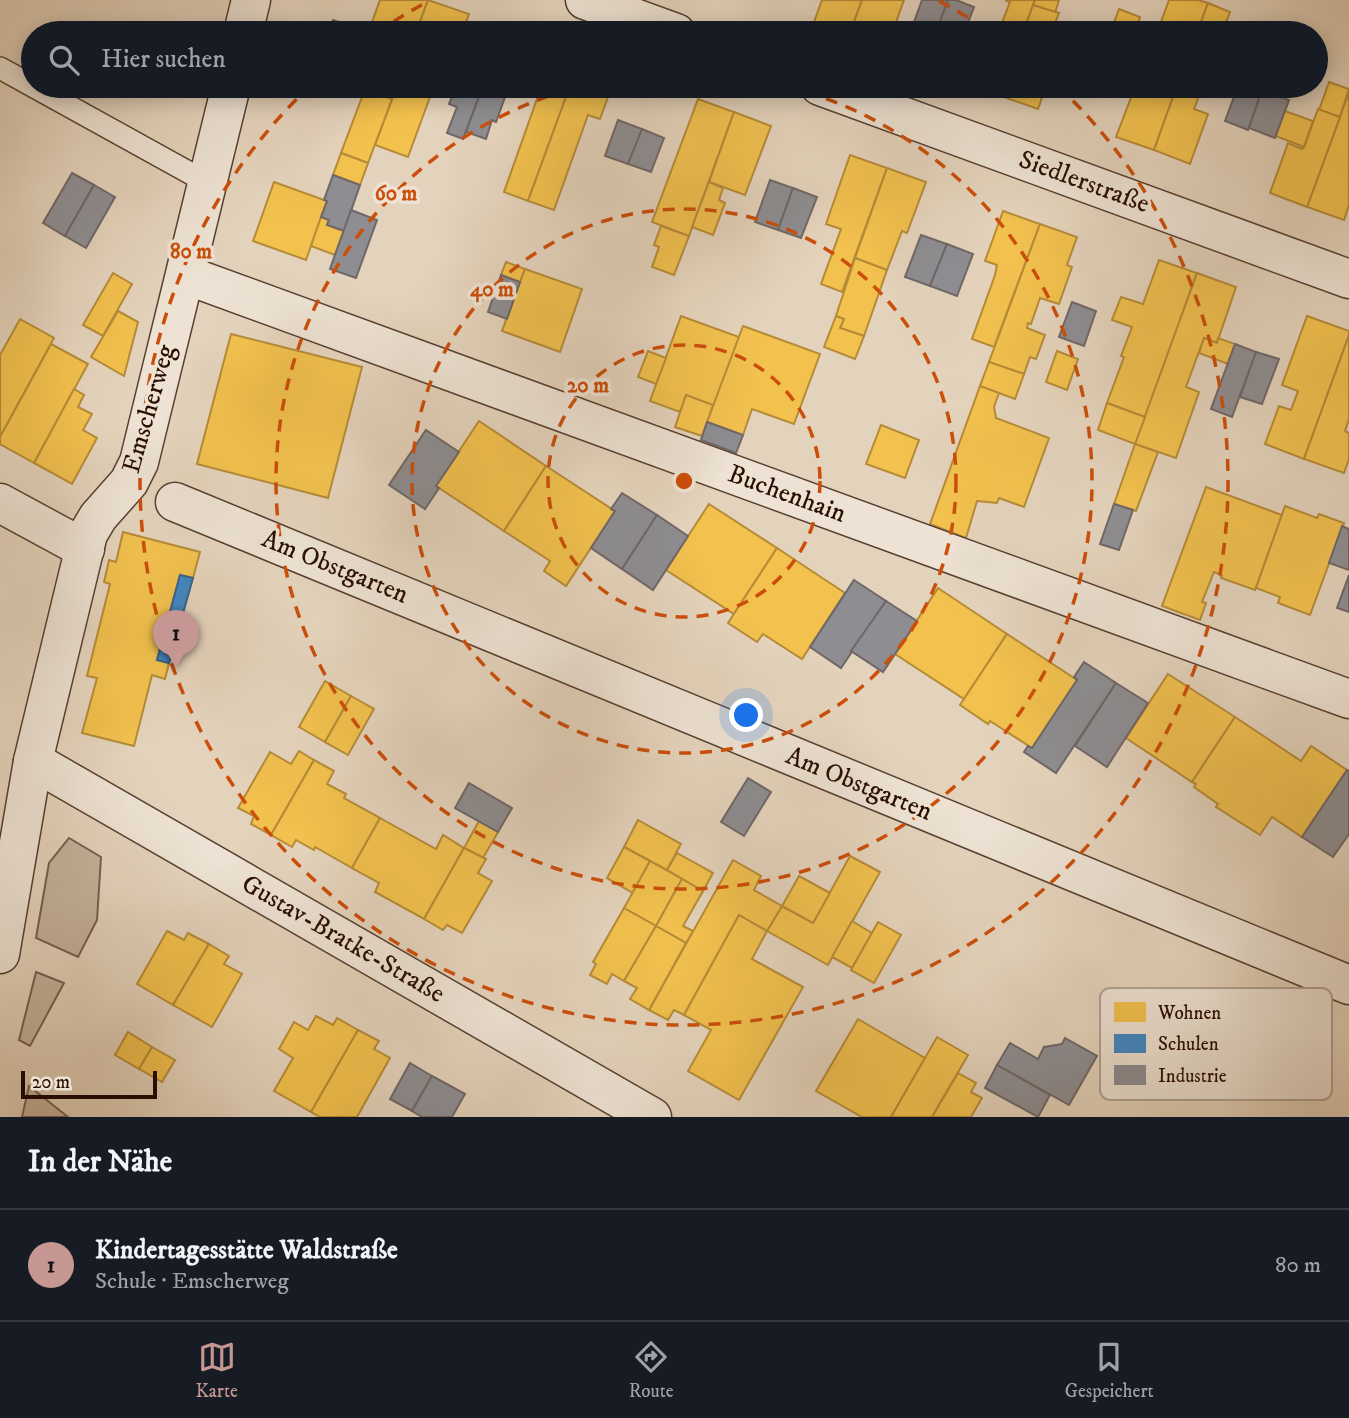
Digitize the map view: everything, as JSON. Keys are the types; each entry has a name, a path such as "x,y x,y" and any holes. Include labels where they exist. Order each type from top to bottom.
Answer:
{"street":[{"path":"246,21 251,0"},
{"path":"585,0 643,21"},
{"name":"Emscherweg","path":"0,954 33,761 85,549 98,517 129,482 139,462 228,98"},
{"name":"Siedlerstraße","path":"853,98 1349,279"},
{"name":"Buchenhain","path":"186,275 1349,699"},
{"name":"Am Obstgarten","path":"175,502 1349,985"},
{"path":"0,503 85,549"},
{"name":"Gustav-Bratke-Straße","path":"33,761 652,1117"}],"lane":[{"path":"0,68 21,80"},
{"path":"54,98 208,183"}],"shaded area":[{"path":"69,838 101,857 97,920 78,957 36,938 49,863"},
{"path":"36,972 64,983 30,1046 19,1040"},
{"path":"29,1086 68,1117 22,1117"}],"building: Wohnen":[{"path":"380,0 428,0 420,21 372,21"},
{"path":"428,0 469,14 466,21 420,21"},
{"path":"822,0 862,0 854,21 814,21"},
{"path":"862,0 904,0 896,21 854,21"},
{"path":"1005,0 1035,0 1027,21 1003,21 1010,2"},
{"path":"1035,0 1059,0 1055,13 1033,5"},
{"path":"1169,0 1198,0 1208,3 1201,21 1161,21"},
{"path":"1208,3 1230,12 1227,21 1201,21"},
{"path":"1033,5 1059,13 1056,21 1027,21"},
{"path":"1119,9 1140,17 1139,21 1115,21"},
{"path":"1329,82 1349,89 1340,117 1319,110 1323,98 1328,98"},
{"path":"1349,92 1349,205 1344,220 1307,207"},
{"path":"362,98 392,99 368,163 341,153"},
{"path":"393,98 430,98 408,157 375,145"},
{"path":"537,98 566,98 528,201 504,192"},
{"path":"566,98 608,98 600,119 588,115 554,210 528,201"},
{"path":"1007,98 1042,98 1038,109"},
{"path":"1131,98 1173,98 1154,150 1116,137"},
{"path":"1173,98 1198,98 1194,109 1208,114 1190,164 1154,150"},
{"path":"698,99 734,112 689,236 652,222"},
{"path":"1318,109 1340,117 1307,207 1270,193 1288,143 1302,149 1304,147"},
{"path":"1282,110 1313,121 1304,147 1273,135"},
{"path":"734,112 771,126 745,195 709,182"},
{"path":"341,153 368,163 360,185 333,175"},
{"path":"850,155 887,168 842,292 821,284 841,229 826,224"},
{"path":"887,168 926,182 907,233 902,231 887,270 855,258"},
{"path":"274,182 327,201 306,260 253,241"},
{"path":"709,182 723,188 719,200 725,203 713,235 692,227"},
{"path":"1003,211 1040,224 994,347 972,339 995,275 997,265 985,261"},
{"path":"321,217 329,220 327,225 344,231 335,255 311,246"},
{"path":"1040,224 1077,237 1067,265 1072,267 1059,304 1040,298 1031,324 1028,323 1027,328 1045,335 1036,359 1030,357 1024,374 989,362"},
{"path":"661,226 689,236 674,275 652,267 659,247 654,245"},
{"path":"855,258 887,270 864,336 840,328 844,319 836,316"},
{"path":"1159,260 1197,273 1145,417 1107,403 1132,327 1112,320 1121,297 1143,304"},
{"path":"506,262 525,269 520,282 501,275"},
{"path":"525,269 582,289 560,352 502,331"},
{"path":"113,273 132,284 103,336 83,325"},
{"path":"1197,273 1236,287 1217,343 1204,338 1186,387 1199,392 1176,458 1135,444"},
{"path":"118,311 138,322 124,376 91,357"},
{"path":"681,316 739,337 714,406 686,395 680,412 650,401"},
{"path":"836,316 844,319 840,328 864,336 855,359 824,347"},
{"path":"1307,316 1349,331 1349,335 1304,459 1265,444 1279,406 1291,410 1298,391 1282,385"},
{"path":"20,319 54,338 0,437 0,355"},
{"path":"743,326 820,354 794,424 752,409 743,435 707,422"},
{"path":"231,334 362,367 328,498 197,464"},
{"path":"1349,335 1349,419 1345,431 1349,433 1349,459 1344,473 1304,459"},
{"path":"1204,338 1217,343 1218,338 1235,344 1228,364 1199,353"},
{"path":"51,344 88,364 34,463 0,444 0,437"},
{"path":"648,351 666,358 656,384 638,377"},
{"path":"1057,351 1078,359 1067,390 1046,382"},
{"path":"989,362 1024,374 1015,399 980,386"},
{"path":"980,386 999,393 994,407 996,418 1049,438 1024,507 999,498 997,503 977,501 966,538 930,524"},
{"path":"74,389 84,395 78,407 92,414 83,430 97,438 72,484 34,463"},
{"path":"686,395 713,405 702,436 675,427"},
{"path":"1107,403 1145,417 1135,444 1098,430"},
{"path":"479,421 546,466 504,531 436,486"},
{"path":"881,425 919,440 905,478 866,464"},
{"path":"1135,444 1158,452 1136,511 1114,504"},
{"path":"546,466 615,511 566,586 544,571 550,561 504,531"},
{"path":"1206,487 1282,515 1255,590 1221,578 1222,575 1214,572 1202,602 1206,603 1200,620 1162,606"},
{"path":"709,504 777,548 734,614 666,570"},
{"path":"1285,506 1317,518 1319,514 1344,523 1310,615 1278,603 1280,597 1256,588"},
{"path":"123,532 200,552 193,578 180,575 157,660 169,663 165,679 152,675 134,746 82,733 97,678 87,676 110,584 104,582 109,560 116,562"},
{"path":"777,548 845,593 802,659 763,634 757,642 728,623"},
{"path":"938,588 1007,634 964,699 895,654"},
{"path":"1007,634 1077,680 1032,748 960,705"},
{"path":"1168,674 1235,717 1192,782 1126,738"},
{"path":"325,681 351,696 325,742 299,727"},
{"path":"351,696 374,709 348,755 325,742"},
{"path":"1235,717 1301,761 1311,746 1347,770 1302,837 1272,817 1260,835 1216,807 1218,804 1194,787 1196,784 1192,782"},
{"path":"299,751 314,760 271,835 251,824 254,816 238,808 270,752 291,764"},
{"path":"314,760 334,771 327,784 346,794 344,798 380,818 352,868 315,847 314,850 296,840 292,847 271,835"},
{"path":"380,818 436,849 443,835 464,848 424,919 375,892 379,883 352,868"},
{"path":"638,820 681,844 667,870 624,847"},
{"path":"479,821 498,832 483,858 464,848"},
{"path":"624,847 650,861 633,893 607,878"},
{"path":"464,848 486,859 478,873 492,881 462,933 447,925 443,930 424,919"},
{"path":"677,853 713,873 703,891 667,870"},
{"path":"850,856 880,872 828,965 767,931 782,906 813,923"},
{"path":"733,860 761,876 754,890 782,906 767,931 739,915 684,1015 674,1010 668,1020 649,1010"},
{"path":"650,861 682,879 656,926 624,908"},
{"path":"799,876 830,893 813,923 782,906"},
{"path":"682,879 703,891 683,926 693,931 686,943 656,926"},
{"path":"624,908 656,926 624,981 612,974 607,984 590,975 596,964 593,962"},
{"path":"739,915 767,931 752,959 803,987 739,1100 688,1071 711,1030 684,1015"},
{"path":"852,921 872,933 852,968 832,957"},
{"path":"878,922 901,935 874,983 851,970"},
{"path":"656,926 686,943 649,1010 630,999 637,988 624,981"},
{"path":"167,931 184,940 188,933 209,944 173,1005 137,984"},
{"path":"209,944 229,956 224,964 242,974 212,1027 173,1005"},
{"path":"316,1016 333,1025 337,1018 358,1030 311,1112 274,1091 293,1058 279,1049 294,1022 308,1030"},
{"path":"858,1019 925,1058 891,1117 862,1117 816,1091"},
{"path":"358,1030 379,1041 374,1049 390,1058 357,1117 320,1117 311,1112"},
{"path":"128,1032 152,1047 139,1069 115,1055"},
{"path":"937,1037 968,1055 932,1117 891,1117"},
{"path":"152,1047 175,1060 162,1082 139,1069"},
{"path":"958,1073 976,1083 971,1092 982,1098 971,1117 932,1117"}],"building: Schulen":[{"path":"180,575 193,578 169,663 157,660"}],"building: Industrie":[{"path":"922,0 948,0 940,21 914,21"},
{"path":"948,0 974,7 969,21 940,21"},
{"path":"451,98 478,98 463,139 447,133 457,107 449,104"},
{"path":"479,98 505,98 496,122 492,120 486,139 466,132"},
{"path":"1234,98 1259,98 1248,130 1225,121"},
{"path":"1259,98 1289,100 1275,138 1249,128"},
{"path":"618,120 642,129 628,164 605,156"},
{"path":"642,129 664,138 651,172 628,164"},
{"path":"72,173 94,185 65,236 43,223"},
{"path":"333,175 360,185 344,231 327,225 329,220 321,217"},
{"path":"770,180 793,188 778,230 755,222"},
{"path":"94,185 115,197 86,248 65,236"},
{"path":"793,188 817,197 801,238 778,230"},
{"path":"351,210 377,220 356,278 330,269"},
{"path":"921,235 947,244 930,286 905,277"},
{"path":"947,244 973,254 957,296 930,286"},
{"path":"501,275 520,282 507,319 488,312"},
{"path":"1072,302 1096,311 1084,346 1059,337"},
{"path":"1235,344 1256,352 1232,417 1211,409"},
{"path":"1256,352 1279,359 1262,404 1240,397"},
{"path":"707,422 743,435 736,453 701,440"},
{"path":"426,430 459,452 436,486 439,488 425,509 389,485"},
{"path":"622,493 657,515 622,569 591,548 615,511 611,509"},
{"path":"1114,504 1133,510 1119,550 1100,544"},
{"path":"657,515 688,536 653,590 622,569"},
{"path":"1342,526 1349,529 1349,570 1329,563"},
{"path":"1349,575 1349,612 1337,608"},
{"path":"854,580 886,601 841,668 810,647"},
{"path":"886,601 917,621 883,672 851,651"},
{"path":"1084,662 1116,683 1056,773 1024,752 1028,746 1032,748 1077,680 1074,677"},
{"path":"1116,683 1148,703 1107,767 1075,746"},
{"path":"1347,770 1349,834 1333,857 1302,837"},
{"path":"748,778 771,792 744,836 721,822"},
{"path":"469,783 512,808 498,832 455,808"},
{"path":"1065,1038 1097,1056 1069,1105 997,1065 1010,1043 1038,1059 1044,1047 1062,1044"},
{"path":"410,1063 432,1076 412,1111 390,1099"},
{"path":"997,1065 1050,1095 1038,1117 985,1088"},
{"path":"432,1076 465,1094 452,1117 422,1117 412,1111"}],"place":[{"name":"Kindertagesstätte Waldstraße","path":"176,668"}]}
